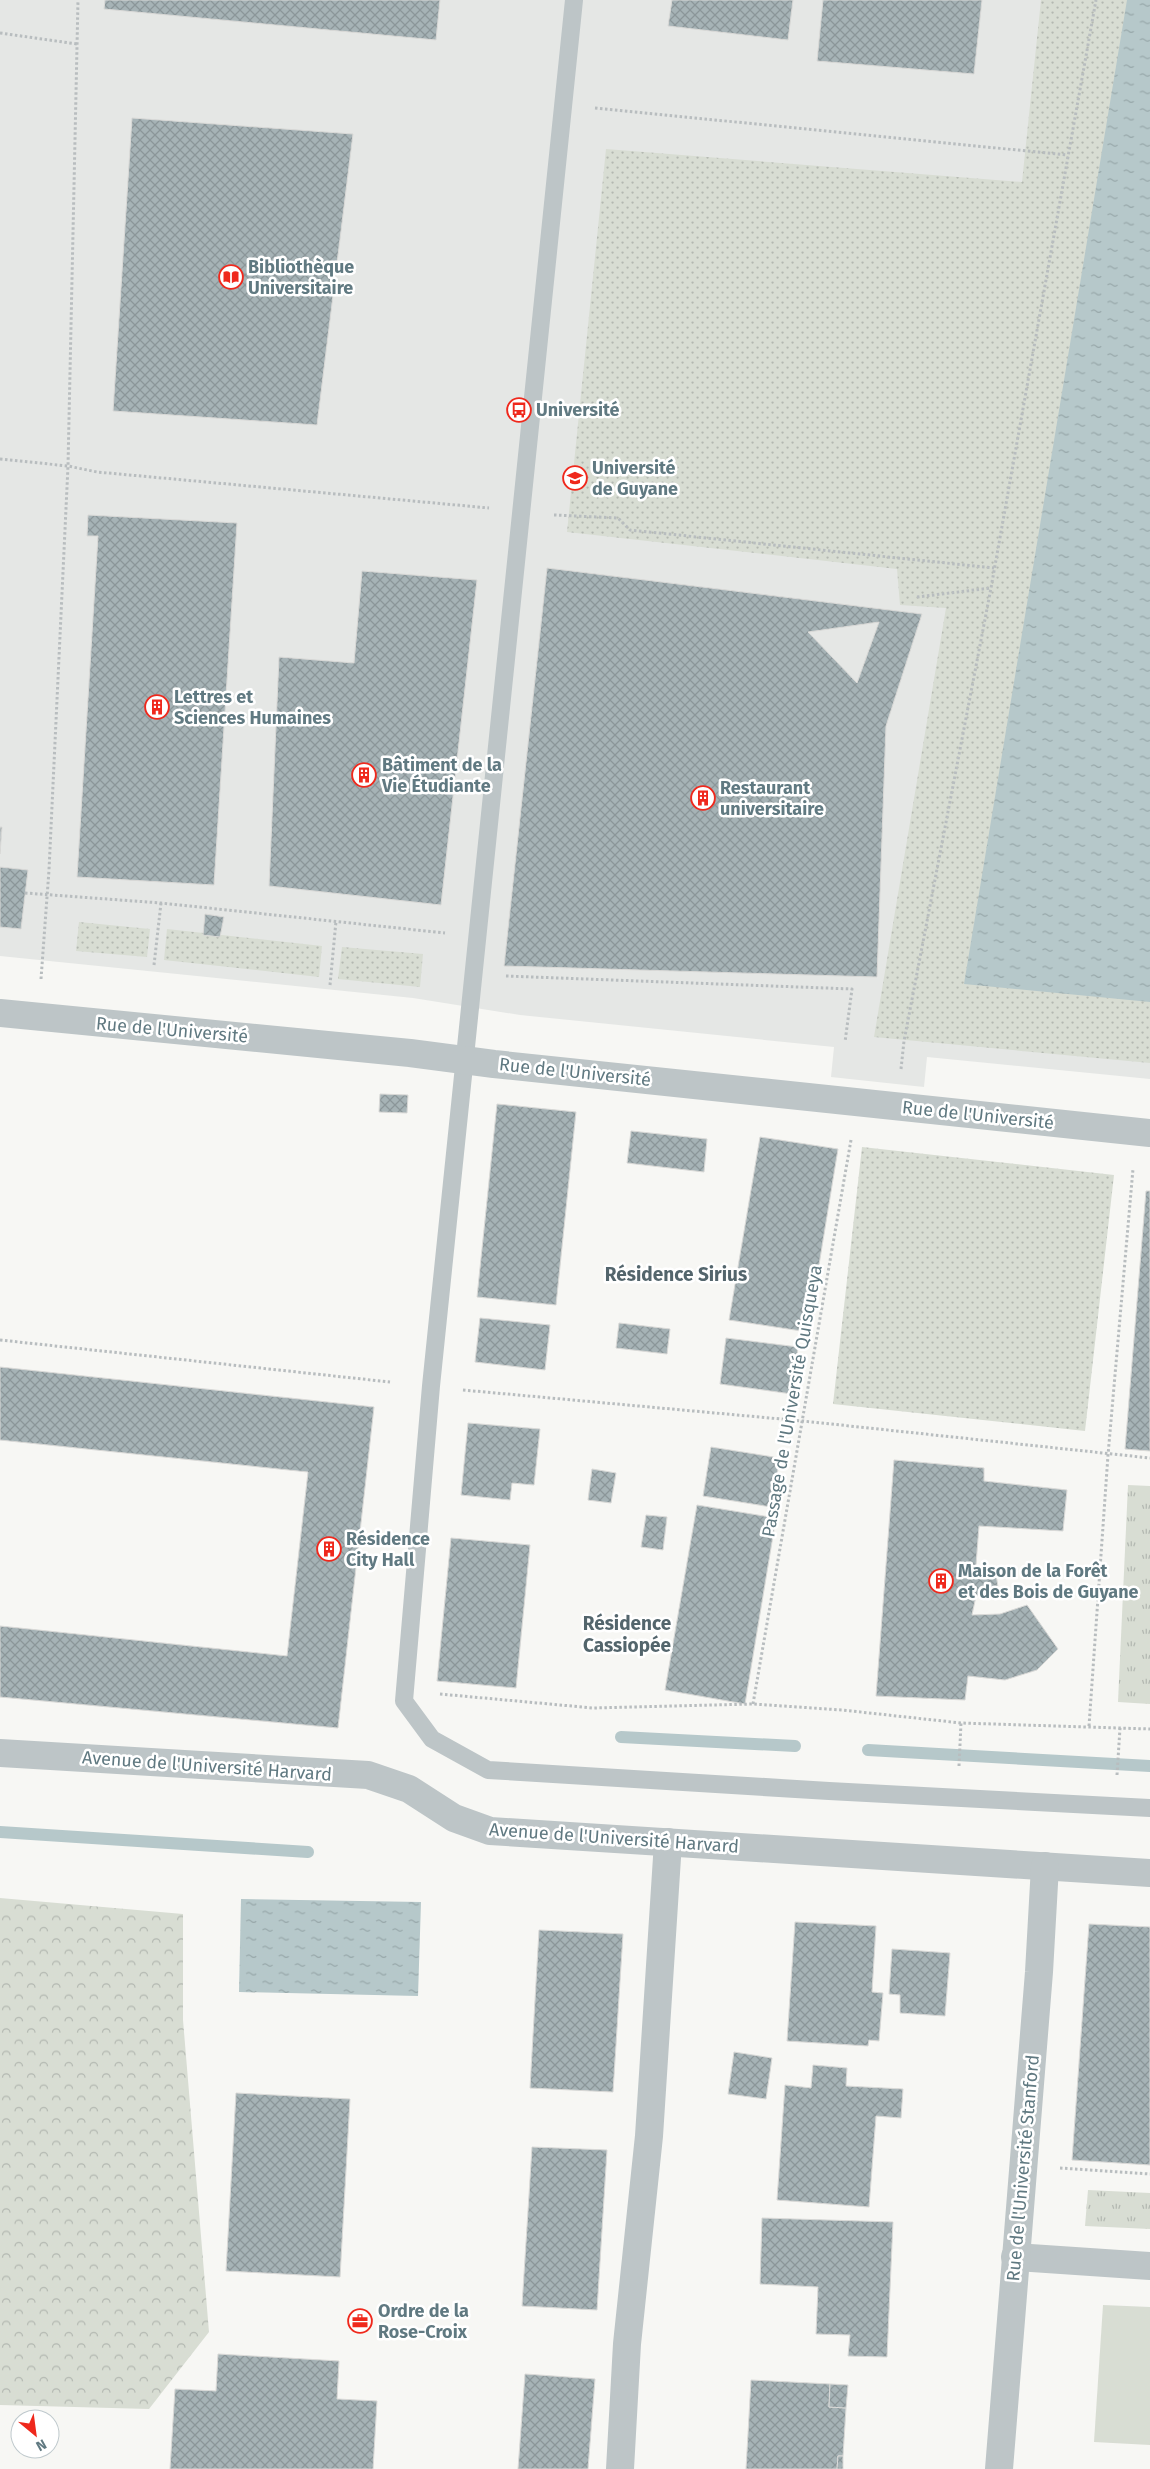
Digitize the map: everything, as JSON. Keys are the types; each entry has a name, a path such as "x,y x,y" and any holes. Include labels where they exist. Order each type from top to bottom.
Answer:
{"street":[{"name":"Rue de l'Université","path":"0,1013 410,1053 1150,1133"},
{"name":"Avenue de l'Université Harvard","path":"0,1752 368,1775 409,1789 454,1818 490,1832 1150,1873"},
{"path":"620,2469 627,2344 649,2136 668,1842"},
{"name":"Rue de l'Université Stanford","path":"999,2469 1039,1972 1045,1866"},
{"path":"1015,2257 1150,2266"}],"lane":[{"path":"574,0 431,1386 404,1702 432,1739 488,1770 829,1792 1150,1808"}],"path":[{"path":"41,985 68,466 78,0"},
{"path":"896,1106 904,1041 994,568 1096,0"},
{"path":"0,33 77,44"},
{"path":"588,107 1068,155"},
{"path":"0,459 68,466 97,472 496,509"},
{"path":"548,515 618,518 630,530 994,568"},
{"path":"917,597 990,588"},
{"path":"26,892 336,921 448,934"},
{"path":"154,965 160,904"},
{"path":"330,985 336,921"},
{"path":"503,976 852,988 845,1042"},
{"name":"Passage de l'Université Quisqueya","path":"753,1704 857,1102"},
{"path":"1089,1726 1108,1455 1133,1169"},
{"path":"0,1340 390,1382"},
{"path":"462,1390 803,1421 1150,1458"},
{"path":"436,1694 594,1708 753,1704 842,1710 961,1723 1150,1729"},
{"path":"958,1770 961,1723"},
{"path":"1116,1778 1120,1728"},
{"path":"1052,2168 1150,2174"}],"shaded area":[{"name":"Université de Guyane","path":"0,0 1150,0 1150,1079 927,1057 924,1087 831,1077 834,1047 520,1015 413,998 0,956"}],"green space":[{"path":"1041,0 1150,0 1150,1063 874,1037 946,608 900,605 897,569 567,532 606,149 1022,182"},
{"path":"79,922 150,929 147,957 76,951"},
{"path":"167,929 322,946 319,977 164,960"},
{"path":"342,947 423,954 420,987 338,979"},
{"path":"862,1147 1114,1175 1085,1431 833,1404"},
{"path":"1128,1485 1150,1486 1150,1704 1118,1702"},
{"path":"0,1898 183,1914 183,2020 209,2332 149,2409 0,2405"},
{"path":"1088,2190 1150,2193 1150,2229 1085,2226"},
{"path":"1103,2305 1150,2307 1150,2445 1094,2442"}],"water":[{"path":"1127,0 1150,0 1150,1002 964,984"},
{"path":"241,1899 421,1902 418,1996 239,1992"}],"building":[{"path":"105,0 440,0 436,40 104,9"},
{"path":"672,0 793,0 788,40 668,26"},
{"path":"823,0 982,0 974,74 817,61"},
{"path":"132,118 353,134 317,425 113,411"},
{"name":"Lettres et Sciences Humaines","path":"88,515 237,523 214,885 77,877 98,536 87,536"},
{"name":"Restaurant universitaire","path":"547,568 922,614 886,726 877,977 504,966","holes":["879,622 857,683 808,632"]},
{"name":"Bâtiment de la Vie Étudiante","path":"362,571 477,580 441,905 269,886 279,657 354,663"},
{"path":"0,827 2,827 0,854"},
{"path":"0,867 28,870 21,929 0,927"},
{"path":"205,914 224,917 220,937 203,935"},
{"path":"380,1094 408,1095 407,1113 379,1112"},
{"path":"497,1104 576,1112 556,1305 477,1297"},
{"path":"631,1131 707,1139 704,1172 627,1163"},
{"path":"760,1137 838,1149 808,1332 729,1320"},
{"path":"1146,1191 1150,1191 1150,1451 1125,1449"},
{"path":"480,1318 550,1325 545,1370 475,1362"},
{"path":"619,1323 670,1329 667,1354 616,1348"},
{"path":"726,1338 798,1347 792,1394 720,1384"},
{"name":"Résidence City Hall","path":"0,1367 374,1407 338,1728 0,1697 0,1626 287,1656 308,1472 0,1440"},
{"path":"468,1423 540,1429 534,1485 512,1483 510,1500 461,1495"},
{"path":"711,1447 780,1458 771,1507 703,1496"},
{"name":"Maison de la Forêt et des Bois de Guyane","path":"894,1460 984,1468 984,1481 1067,1490 1063,1531 979,1526 976,1565 996,1574 998,1587 989,1593 976,1596 972,1615 1000,1614 1027,1605 1058,1649 1037,1670 1005,1680 968,1676 965,1700 876,1696"},
{"path":"592,1469 616,1473 611,1503 588,1500"},
{"path":"697,1505 776,1518 745,1704 665,1690"},
{"path":"646,1515 667,1517 663,1550 641,1547"},
{"path":"451,1538 530,1545 516,1688 437,1681"},
{"path":"795,1922 876,1926 872,1992 883,1993 879,2041 869,2040 868,2046 787,2041"},
{"path":"1089,1924 1150,1927 1150,2165 1072,2160"},
{"path":"539,1930 623,1934 613,2092 530,2088"},
{"path":"892,1949 950,1953 945,2016 900,2013 900,1995 889,1994"},
{"path":"734,2052 772,2058 766,2099 728,2094"},
{"path":"813,2065 847,2068 846,2086 903,2089 901,2118 876,2116 869,2207 777,2200 785,2085 811,2088"},
{"path":"236,2093 350,2099 340,2277 226,2271"},
{"path":"532,2147 607,2150 597,2310 522,2306"},
{"path":"762,2218 893,2222 887,2357 848,2356 850,2335 816,2334 818,2287 760,2284"},
{"path":"218,2354 339,2361 337,2399 377,2401 373,2469 170,2469 175,2389 216,2391"},
{"path":"525,2374 595,2379 588,2469 518,2469"},
{"path":"751,2380 830,2384 829,2407 846,2408 843,2456 838,2456 837,2469 746,2469"},
{"path":"830,2384 848,2385 846,2408 829,2407"},
{"path":"838,2456 843,2456 843,2469 837,2469"}],"waterway":[{"path":"621,1737 795,1746"},
{"path":"868,1750 1150,1766"},
{"path":"0,1832 308,1852"}],"place":[{"name":"Bibliothèque Universitaire","path":"231,277"},
{"name":"Université","path":"519,410"},
{"name":"Université de Guyane","path":"575,478"},
{"name":"Lettres et Sciences Humaines","path":"157,707"},
{"name":"Bâtiment de la Vie Étudiante","path":"364,775"},
{"name":"Restaurant universitaire","path":"703,798"},
{"name":"Résidence City Hall","path":"329,1549"},
{"name":"Maison de la Forêt et des Bois de Guyane","path":"941,1581"},
{"name":"Ordre de la Rose-Croix","path":"360,2321"}],"district":[{"name":"Résidence Sirius","path":"676,1274"},
{"name":"Résidence Cassiopée","path":"627,1634"}]}
